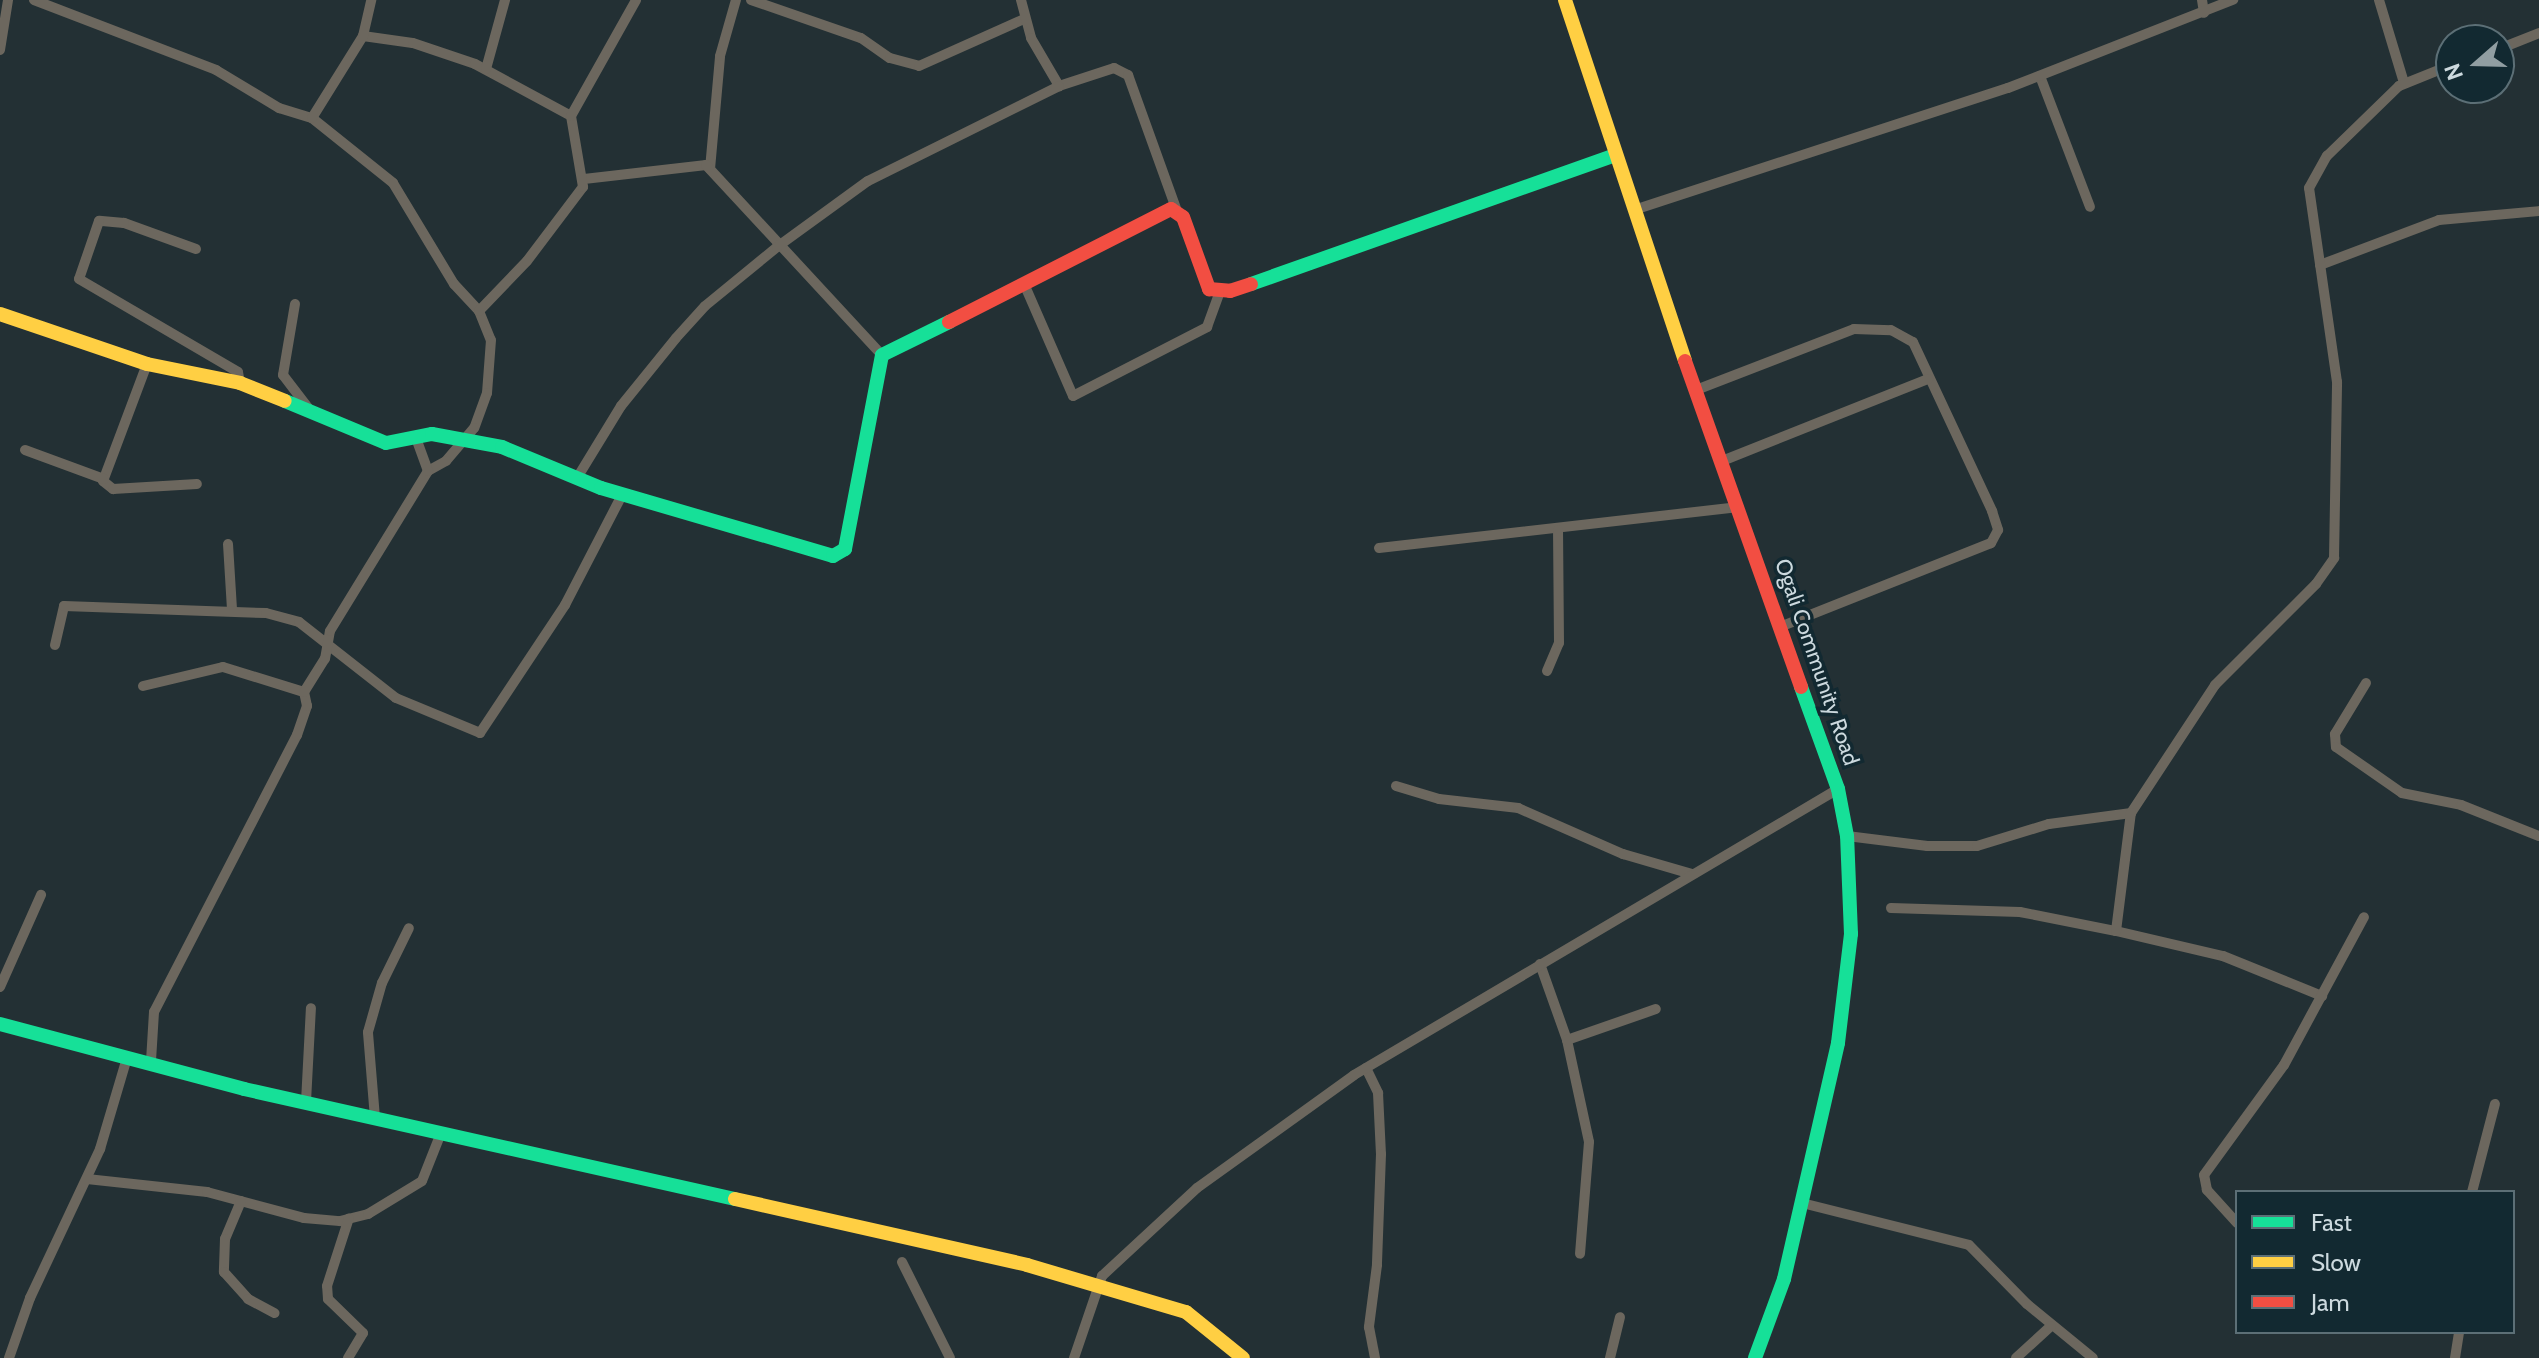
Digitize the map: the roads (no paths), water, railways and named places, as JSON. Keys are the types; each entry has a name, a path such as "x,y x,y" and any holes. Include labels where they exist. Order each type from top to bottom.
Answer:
{"street":[{"path":"0,50 8,0"},
{"path":"34,0 216,70 279,108 312,118 393,183 454,284 479,311 491,340 488,384 465,441 428,471 352,588 330,631 329,650 304,692 307,706 297,735 154,1012 151,1061"},
{"path":"312,118 363,36 371,0"},
{"path":"486,69 505,0"},
{"path":"584,179 573,146 571,116 636,0"},
{"path":"710,169 720,56 736,0"},
{"path":"751,0 861,38 890,58 919,66 1024,19"},
{"path":"1021,0 1024,19 1059,86"},
{"name":"Ogali Community Road","path":"1565,0 1696,390 1838,789 1847,836 1851,934 1846,986 1784,1279 1755,1358"},
{"path":"2202,0 2204,13"},
{"path":"1634,210 2040,76 2233,0"},
{"path":"2379,0 2404,83"},
{"path":"2515,43 2539,33"},
{"path":"363,36 413,43 486,69 571,116"},
{"path":"577,478 621,406 676,338 705,306 777,247 868,181 1059,86 1114,68 1124,71 1202,275 1209,289 1220,292 1616,155"},
{"path":"2116,931 2131,813 2215,685 2316,584 2334,558 2337,382 2308,200 2313,177 2327,156 2404,83 2435,71"},
{"path":"2040,76 2090,207"},
{"path":"479,311 527,261 584,179 690,163 710,169 777,247 882,355"},
{"path":"882,355 1025,286 1128,227 1171,209 1177,211"},
{"path":"2320,265 2439,220 2539,211"},
{"path":"196,249 124,223 99,221 79,279 238,372 240,383"},
{"path":"1025,286 1073,396 1207,327 1220,292"},
{"path":"295,304 283,375 313,413"},
{"path":"0,314 147,364 240,383 386,443 417,440 432,434 502,447 622,495 822,553 840,553 882,355"},
{"path":"1696,390 1854,329 1880,326 1913,342 1992,511 1997,538 1780,627"},
{"path":"104,479 147,364"},
{"path":"1722,461 1928,379"},
{"path":"417,440 428,471"},
{"path":"25,450 104,479 113,489 197,484"},
{"path":"55,645 64,606 232,609 299,622 329,650 396,698 480,733 565,605 622,495"},
{"path":"1379,548 1739,507"},
{"path":"1547,671 1559,643 1558,530"},
{"path":"228,544 232,609"},
{"path":"143,686 223,667 304,692"},
{"path":"2366,683 2335,734 2336,747 2402,793 2461,805 2539,836"},
{"path":"1396,786 1439,799 1518,808 1623,854 1692,874"},
{"path":"1074,1358 1098,1284 1126,1249 1197,1188 1366,1068 1838,789"},
{"path":"1847,836 1936,847 1977,846 2049,824 2131,813"},
{"path":"0,987 41,895"},
{"path":"1891,908 2020,912 2116,931 2223,956 2322,996"},
{"path":"2235,1221 2207,1190 2204,1175 2284,1065 2364,917"},
{"path":"375,1118 368,1032 382,983 409,928"},
{"path":"1540,964 1567,1040 1589,1142 1580,1254"},
{"path":"306,1102 311,1008"},
{"path":"1567,1040 1656,1009"},
{"path":"0,1024 306,1102 1098,1284 1186,1312 1243,1358"},
{"path":"9,1358 30,1298 87,1179 114,1113 127,1058"},
{"path":"1366,1068 1378,1093 1381,1154 1377,1265 1369,1327 1375,1358"},
{"path":"2473,1190 2495,1104"},
{"path":"87,1179 207,1192 304,1218 349,1218 368,1214 422,1181 441,1133"},
{"path":"241,1201 225,1239 224,1272 248,1299 274,1313"},
{"path":"1802,1203 1969,1245 2051,1326 2093,1358"},
{"path":"348,1358 363,1333 328,1299 327,1286 349,1218"},
{"path":"902,1262 950,1358"},
{"path":"1610,1358 1620,1317"},
{"path":"2016,1358 2051,1326"},
{"path":"2455,1358 2457,1334"}]}
